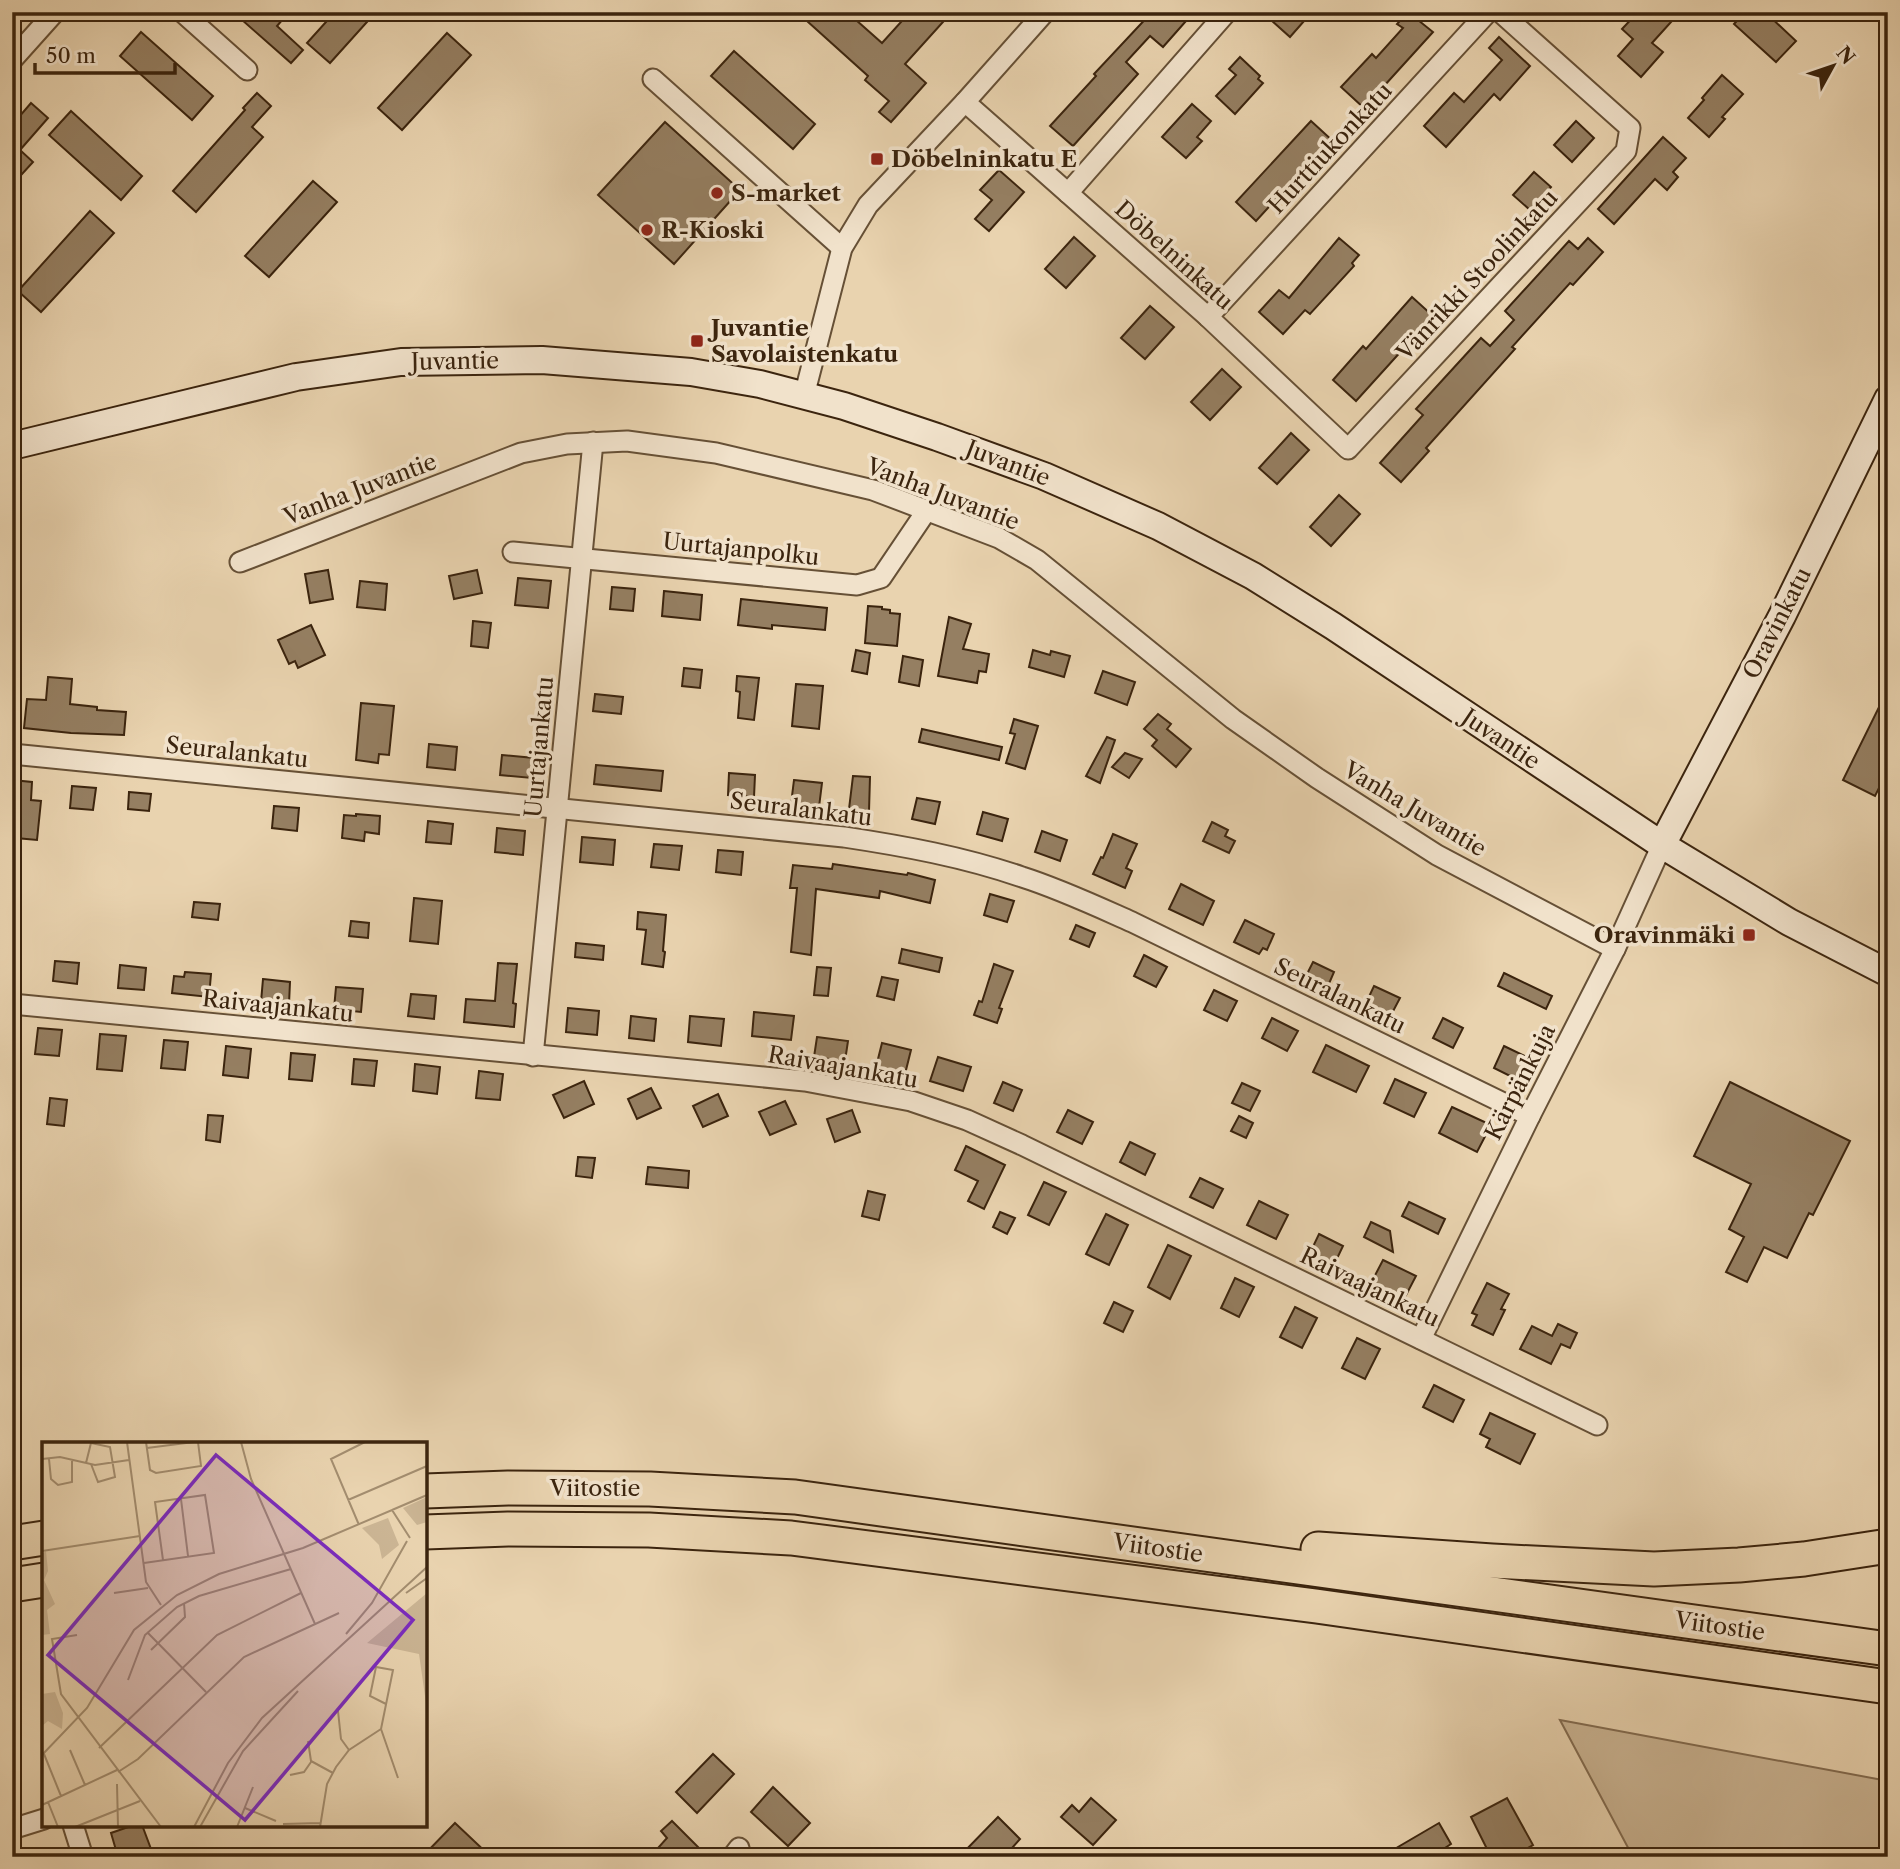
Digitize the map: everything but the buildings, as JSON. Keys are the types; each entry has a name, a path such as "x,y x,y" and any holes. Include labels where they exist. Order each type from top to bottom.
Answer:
{"highway":[{"name":"Viitostie","path":"427,1491 508,1488 650,1489 782,1496 1888,1649"},
{"name":"Viitostie","path":"427,1532 508,1529 649,1530 792,1538 1302,1604 1888,1687"},
{"path":"1038,1531 1654,1569 1739,1566 1888,1546"},
{"path":"12,1543 42,1538"},
{"path":"12,1585 42,1580"}],"main road":[{"name":"Juvantie","path":"12,446 296,377 401,362 542,360 677,371 760,384 879,417 1044,476 1157,526 1252,576 1662,845 1789,922 1888,973"},
{"name":"Oravinkatu","path":"1662,845 1782,615 1888,399"}],"street":[{"path":"12,60 55,12"},
{"path":"182,12 247,70"},
{"path":"804,396 842,248 868,205 1045,12"},
{"path":"1068,193 1227,12"},
{"name":"Hurttiukonkatu","path":"1208,317 1488,12"},
{"name":"Vänrikki Stoolinkatu","path":"1348,449 1626,151 1630,128 1500,12"},
{"path":"653,79 842,248"},
{"name":"Döbelninkatu","path":"965,102 1208,317 1348,449"},
{"name":"Uurtajankatu","path":"533,1055 593,442"},
{"name":"Vanha Juvantie","path":"240,562 521,453 567,444 627,442 716,453 873,490 999,538 1037,560 1233,719 1338,792 1437,855 1615,949"},
{"name":"Uurtajanpolku","path":"513,552 857,585 881,578 928,510"},
{"name":"Seuralankatu","path":"12,754 772,830 902,846 967,860 1023,877 1132,922 1530,1116"},
{"name":"Kärpänkuja","path":"1421,1339 1615,949 1662,845"},
{"name":"Raivaajankatu","path":"12,1004 805,1081 911,1101 967,1120 1022,1144 1597,1425"},
{"path":"12,1829 42,1820"},
{"path":"74,1827 83,1857"}],"shaded area":[{"path":"1560,1720 1888,1781 1888,1857 1633,1857"}],"place":[{"name":"Döbelninkatu E","path":"877,159"},
{"name":"S-market","path":"717,193"},
{"name":"R-Kioski","path":"647,230"},
{"name":"Juvantie Savolaistenkatu","path":"697,341"},
{"name":"Oravinmäki","path":"1749,935"}]}
